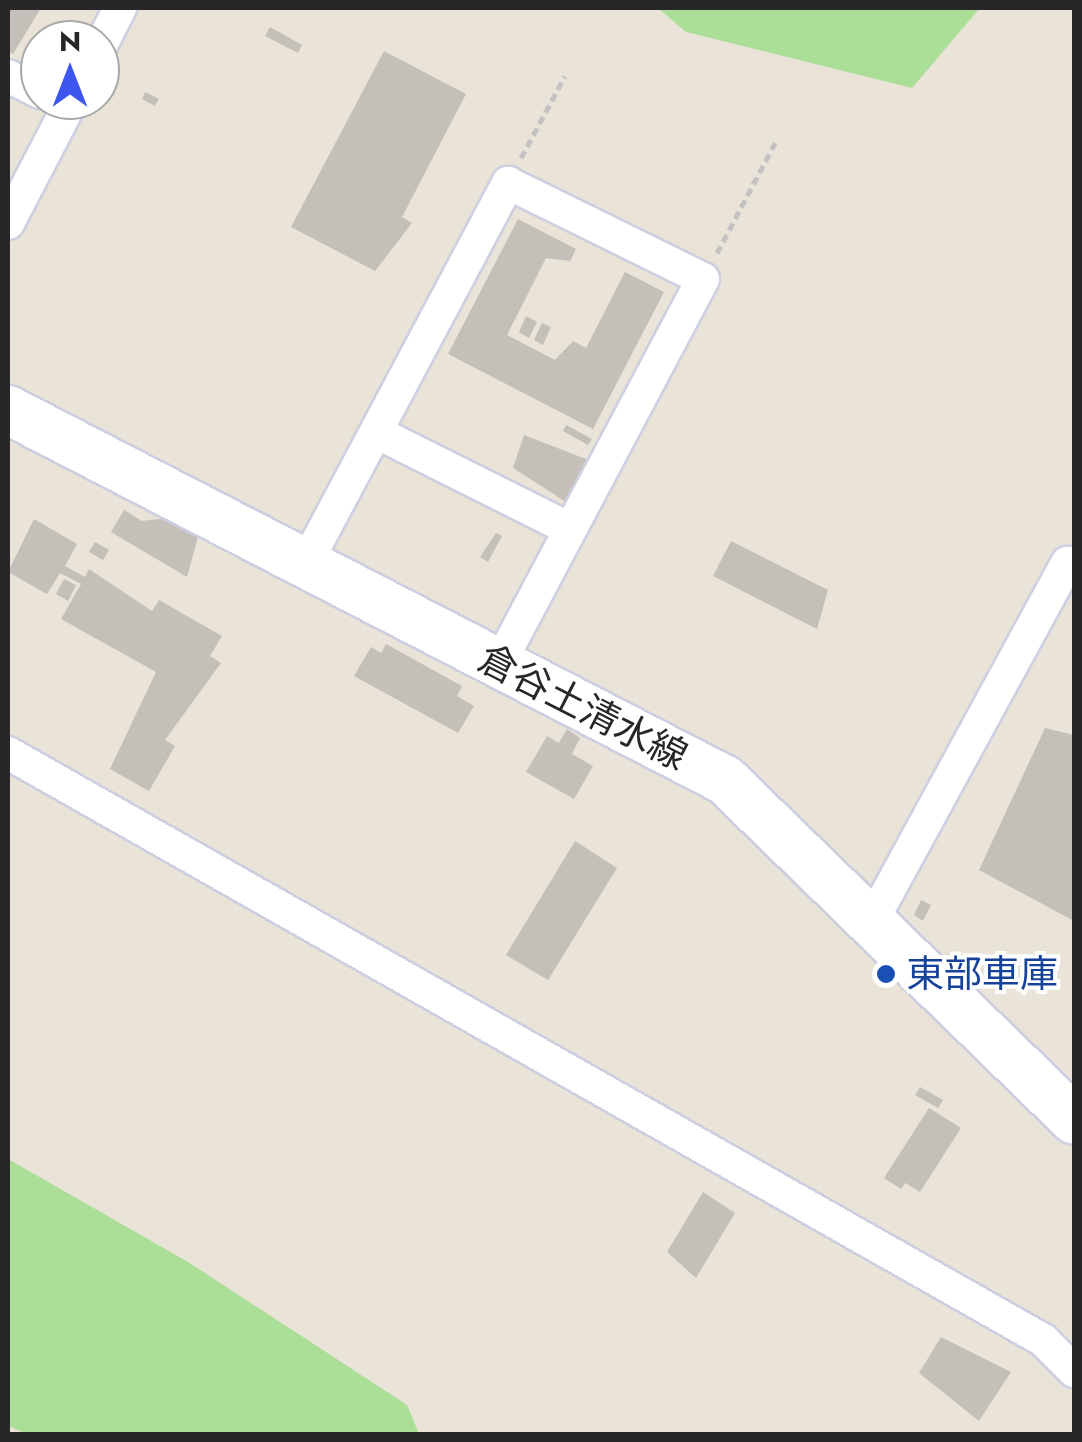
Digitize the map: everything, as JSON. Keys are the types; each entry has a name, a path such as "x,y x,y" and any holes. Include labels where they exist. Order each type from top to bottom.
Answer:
{"main road":[{"name":"倉谷土清水線","path":"8,410 725,780 1074,1119"}],"street":[{"path":"8,223 51,120"},
{"path":"305,565 508,183 702,280 499,664"},
{"path":"376,432 570,529"},
{"path":"872,921 1067,564"},
{"path":"8,753 1026,1330 1074,1372"}],"path":[{"path":"508,183 565,76"},
{"path":"702,280 776,141"}],"green space":[{"path":"658,8 980,8 912,88 686,32"},
{"path":"8,1159 188,1262 407,1405 419,1434 27,1434 8,1426"}],"building":[{"path":"8,8 41,8 34,20 20,20 20,42 13,54 8,50"},
{"path":"270,27 302,45 298,53 265,36"},
{"path":"384,51 466,94 402,217 412,223 375,271 291,227"},
{"path":"145,92 159,99 155,106 142,99"},
{"path":"518,219 576,249 570,261 546,258 507,335 555,360 573,341 586,348 625,272 664,292 593,429 448,354"},
{"path":"526,316 537,322 529,338 519,332"},
{"path":"542,323 551,327 543,345 534,340"},
{"path":"566,425 592,439 588,445 563,431"},
{"path":"524,435 591,461 566,502 513,468"},
{"path":"124,510 142,521 166,518 198,537 187,577 111,532"},
{"path":"34,519 77,544 65,566 85,577 89,569 152,611 159,600 222,636 210,656 221,663 165,740 175,746 149,791 110,769 156,672 61,619 81,584 60,573 47,594 8,572"},
{"path":"496,533 502,536 488,562 480,557"},
{"path":"731,541 828,590 817,629 713,576"},
{"path":"95,542 109,550 103,560 89,552"},
{"path":"64,579 76,585 68,601 56,594"},
{"path":"386,644 462,686 457,696 474,706 458,733 354,676 371,647 381,653"},
{"path":"1045,728 1074,735 1074,921 979,870"},
{"path":"567,729 580,738 572,754 593,766 574,799 526,772 547,736 559,743"},
{"path":"575,841 617,868 548,980 506,955"},
{"path":"921,900 931,905 923,921 914,915"},
{"path":"920,1087 943,1100 938,1108 915,1095"},
{"path":"929,1108 961,1128 920,1192 905,1183 901,1189 884,1178"},
{"path":"703,1192 735,1213 696,1278 667,1252"},
{"path":"941,1337 1011,1372 979,1421 919,1373"}],"place":[{"name":"東部車庫","path":"886,974"}]}
